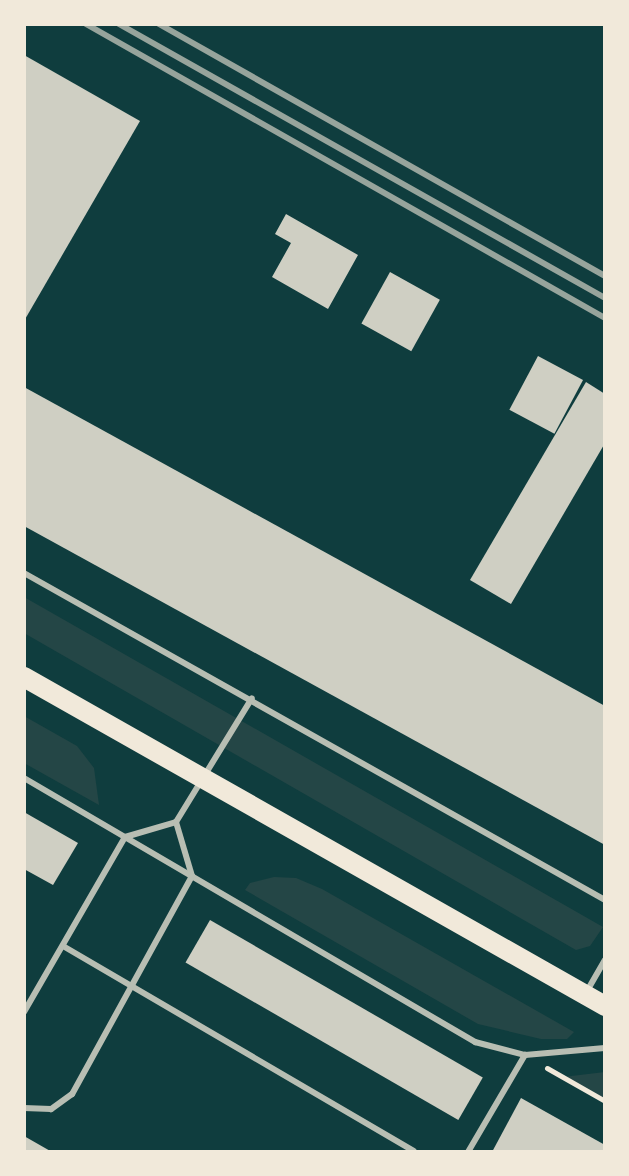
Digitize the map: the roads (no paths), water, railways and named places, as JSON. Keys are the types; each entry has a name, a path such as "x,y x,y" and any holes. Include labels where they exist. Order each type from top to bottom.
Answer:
{"main road":[{"path":"24,677 605,1006"}],"lane":[{"path":"24,573 252,698 605,900"},
{"path":"24,1012 125,837 176,822 252,698"},
{"path":"24,778 475,1042 525,1055 605,1048"},
{"path":"24,1108 51,1109 72,1094 192,876 176,822"},
{"path":"63,946 414,1151"},
{"path":"585,994 605,960"},
{"path":"468,1152 525,1055"}],"railway":[{"path":"86,24 605,318"},
{"path":"119,24 605,298"},
{"path":"159,24 605,276"}]}
